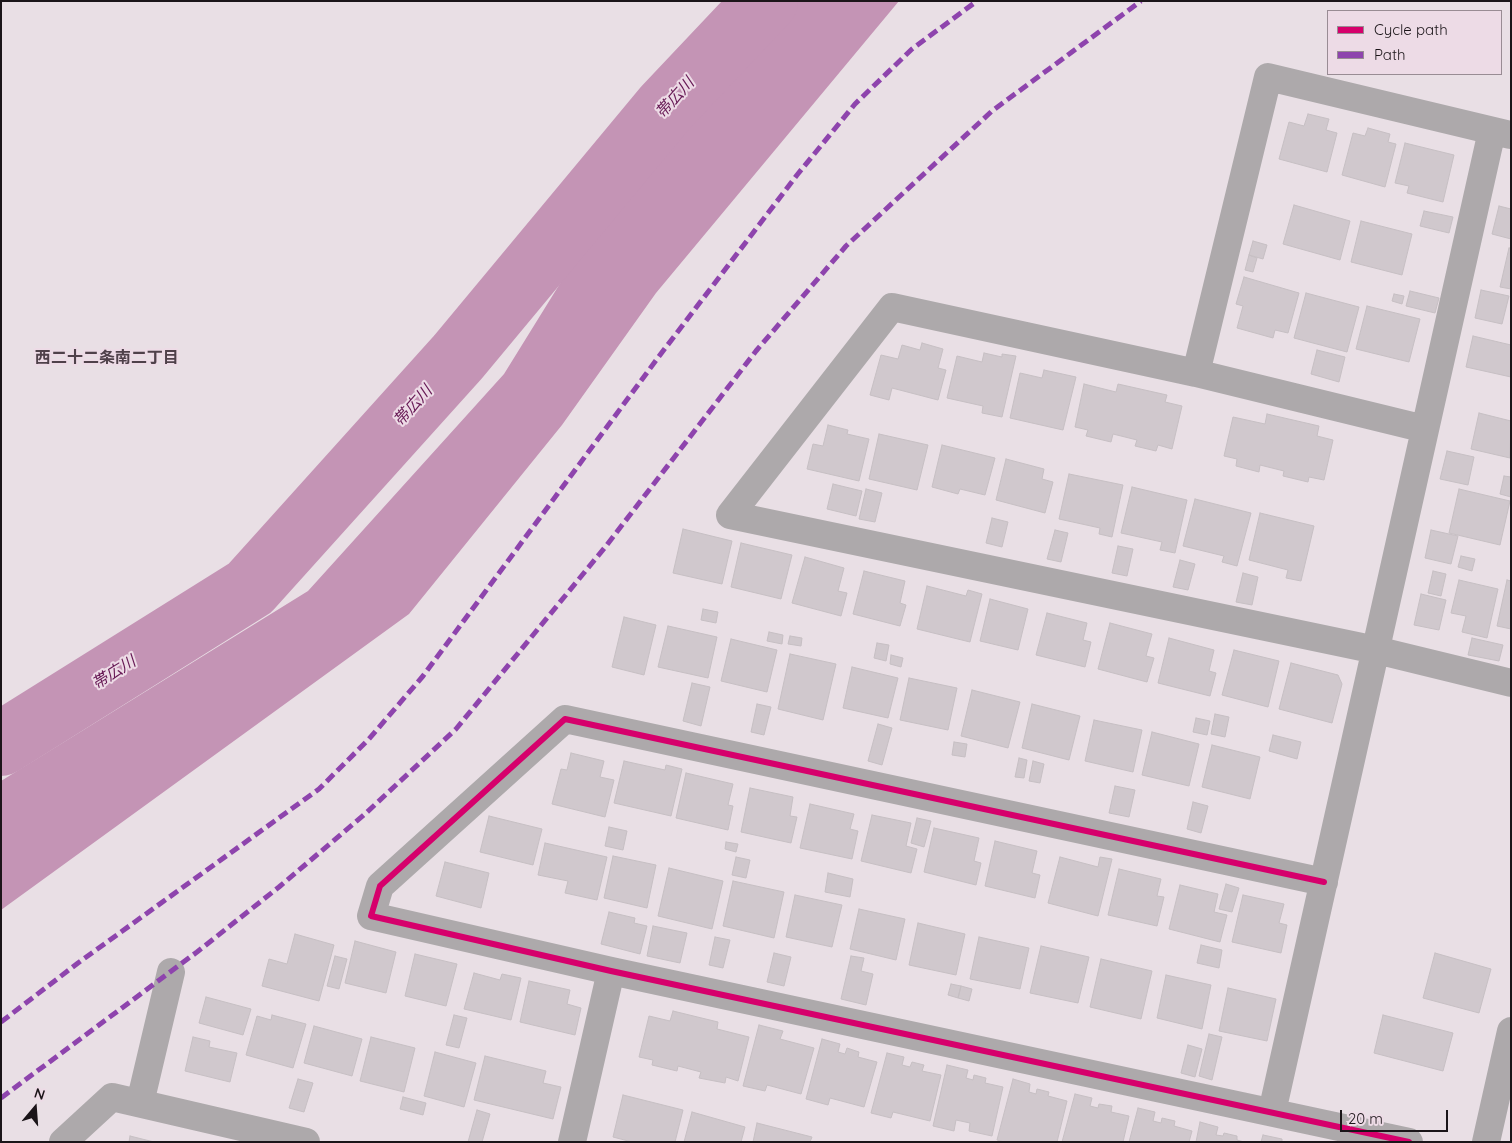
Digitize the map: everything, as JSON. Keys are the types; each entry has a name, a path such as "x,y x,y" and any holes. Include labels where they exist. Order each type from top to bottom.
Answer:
{"street":[{"path":"1196,373 1268,77 1501,133 1425,429 1272,1112"},
{"path":"1425,429 1196,373 892,306 730,515 1376,650 1511,683"},
{"path":"1324,882 565,719 380,886 371,916 611,971 1410,1142"},
{"path":"572,1142 611,971"},
{"path":"140,1103 171,972"},
{"path":"1486,1142 1511,1031"},
{"path":"63,1142 112,1097 306,1142"}],"water":[{"path":"735,1 899,1 656,293 562,425 409,614 1,910 1,781 308,591 504,374"}],"building":[{"path":"1308,114 1329,119 1326,130 1337,133 1327,172 1279,159 1289,122 1304,126"},
{"path":"1368,128 1390,134 1388,142 1396,144 1385,187 1342,175 1353,133 1365,136"},
{"path":"1405,143 1454,155 1443,202 1407,193 1409,186 1395,183"},
{"path":"1294,205 1350,221 1340,260 1283,244"},
{"path":"1499,206 1511,209 1511,239 1492,234"},
{"path":"1424,211 1453,217 1449,233 1420,226"},
{"path":"1361,221 1412,234 1402,275 1351,262"},
{"path":"1253,241 1267,245 1263,259 1249,255"},
{"path":"1509,248 1511,248 1511,289 1500,287"},
{"path":"1249,255 1257,258 1253,272 1245,270"},
{"path":"1244,277 1299,293 1288,333 1275,330 1273,338 1237,328 1243,306 1236,304"},
{"path":"1481,290 1509,296 1502,324 1475,318"},
{"path":"1410,291 1439,298 1435,313 1406,306"},
{"path":"1306,293 1359,307 1347,352 1294,338"},
{"path":"1394,294 1404,296 1402,304 1392,301"},
{"path":"1367,306 1420,319 1409,362 1356,349"},
{"path":"1473,336 1511,345 1511,377 1466,367"},
{"path":"922,343 943,349 938,368 946,370 938,400 892,388 889,400 870,395 881,355 898,359 902,345 920,350"},
{"path":"1317,350 1345,357 1339,382 1311,374"},
{"path":"984,353 1002,357 1002,354 1016,356 1002,417 982,413 983,406 947,398 957,356 982,362"},
{"path":"1044,370 1076,377 1063,430 1010,418 1020,373 1042,378"},
{"path":"1084,384 1116,392 1118,384 1167,395 1165,402 1182,406 1172,449 1158,445 1156,451 1135,446 1137,440 1113,434 1111,442 1086,436 1088,430 1075,427"},
{"path":"1479,413 1511,421 1510,458 1471,449"},
{"path":"1267,414 1319,426 1317,436 1333,440 1324,480 1309,477 1308,482 1283,476 1284,471 1260,465 1259,472 1236,466 1237,459 1224,456 1233,417 1265,424"},
{"path":"828,425 848,430 847,434 869,439 859,481 807,469 813,444 823,446"},
{"path":"879,434 928,445 917,490 869,479"},
{"path":"942,445 995,458 985,495 960,489 958,494 932,487"},
{"path":"1447,451 1474,457 1468,485 1440,479"},
{"path":"1006,459 1044,469 1042,479 1053,482 1045,513 996,500"},
{"path":"1069,474 1123,485 1112,537 1099,534 1100,528 1059,519"},
{"path":"1504,476 1511,477 1511,497 1500,494"},
{"path":"833,484 862,491 856,516 827,509"},
{"path":"1132,487 1187,500 1175,553 1160,550 1162,542 1121,533"},
{"path":"866,489 882,493 875,522 859,519"},
{"path":"1459,489 1510,501 1500,545 1449,533"},
{"path":"1195,499 1251,513 1237,566 1222,562 1224,556 1183,546"},
{"path":"1260,513 1314,526 1301,581 1286,578 1288,570 1249,560"},
{"path":"992,518 1008,522 1002,547 986,543"},
{"path":"683,529 732,541 722,584 673,573"},
{"path":"1055,530 1068,533 1061,562 1047,559"},
{"path":"1431,530 1458,536 1451,564 1425,558"},
{"path":"741,543 792,555 781,599 731,587"},
{"path":"1118,546 1133,549 1127,576 1112,573"},
{"path":"1461,556 1475,559 1472,571 1458,567"},
{"path":"805,557 844,568 838,591 847,593 841,616 792,603"},
{"path":"1180,560 1195,564 1188,590 1173,587"},
{"path":"864,571 905,581 900,603 906,605 900,626 853,614"},
{"path":"1433,571 1446,574 1441,596 1428,593"},
{"path":"1243,573 1258,577 1252,605 1236,602"},
{"path":"1459,580 1498,589 1487,638 1462,632 1466,616 1451,613"},
{"path":"1507,580 1511,581 1511,629 1497,626"},
{"path":"927,586 966,596 968,590 982,594 970,642 917,629"},
{"path":"1421,594 1446,600 1439,630 1414,625"},
{"path":"990,599 1028,609 1018,650 980,641"},
{"path":"703,609 718,612 716,623 701,620"},
{"path":"1047,613 1087,623 1083,640 1091,642 1085,667 1036,655"},
{"path":"624,617 656,625 644,675 612,667"},
{"path":"1110,623 1152,634 1146,656 1154,658 1147,682 1098,669"},
{"path":"668,626 717,637 708,678 658,667"},
{"path":"769,632 783,635 782,644 767,641"},
{"path":"790,636 802,638 801,646 788,644"},
{"path":"1169,638 1214,650 1209,671 1216,673 1210,696 1158,683"},
{"path":"1472,638 1503,645 1499,661 1468,655"},
{"path":"731,639 777,650 767,692 721,681"},
{"path":"877,643 889,645 886,661 874,658"},
{"path":"1234,650 1279,661 1268,707 1222,695"},
{"path":"790,654 836,664 823,720 778,709"},
{"path":"891,655 903,658 901,667 890,664"},
{"path":"1291,663 1338,675 1342,684 1332,723 1279,709"},
{"path":"852,667 898,678 888,718 843,708"},
{"path":"909,678 957,688 948,730 900,720"},
{"path":"692,683 710,687 701,726 683,721"},
{"path":"972,690 1020,702 1008,748 961,736"},
{"path":"757,704 771,707 764,735 751,732"},
{"path":"1032,704 1080,716 1069,760 1022,748"},
{"path":"1215,714 1229,717 1225,737 1211,734"},
{"path":"1196,718 1210,721 1207,735 1193,732"},
{"path":"1094,720 1142,730 1133,772 1085,761"},
{"path":"878,724 892,728 882,765 868,761"},
{"path":"1152,732 1199,744 1189,786 1142,775"},
{"path":"1273,735 1301,742 1297,759 1269,751"},
{"path":"954,742 967,744 965,757 952,755"},
{"path":"1212,745 1260,757 1250,799 1202,787"},
{"path":"571,753 604,761 600,777 614,780 605,817 552,804 561,769 567,770"},
{"path":"1019,758 1027,760 1024,778 1015,777"},
{"path":"624,761 665,770 666,765 682,769 671,816 614,803"},
{"path":"1033,761 1044,764 1040,783 1029,781"},
{"path":"686,773 733,784 728,805 733,806 728,830 676,818"},
{"path":"1115,786 1135,790 1129,817 1109,813"},
{"path":"750,788 793,797 790,816 797,817 791,843 741,832"},
{"path":"1193,802 1208,806 1201,833 1187,829"},
{"path":"810,804 854,814 850,829 858,831 852,859 800,848"},
{"path":"872,815 911,823 906,846 917,849 911,873 861,861"},
{"path":"489,816 542,829 533,865 480,852"},
{"path":"917,818 931,821 924,847 911,843"},
{"path":"609,827 627,831 623,850 605,846"},
{"path":"934,828 979,838 974,861 981,863 976,885 924,872"},
{"path":"995,841 1037,851 1032,873 1040,875 1035,898 985,886"},
{"path":"726,842 738,844 736,852 725,849"},
{"path":"545,843 607,857 597,900 565,893 568,881 538,875"},
{"path":"613,856 656,865 647,908 604,898"},
{"path":"736,857 750,860 746,878 732,875"},
{"path":"1060,857 1098,867 1100,857 1112,859 1098,916 1048,903"},
{"path":"445,862 489,873 481,908 436,896"},
{"path":"669,868 723,881 712,929 658,916"},
{"path":"1119,869 1161,879 1157,896 1164,897 1157,926 1108,915"},
{"path":"828,873 853,879 850,897 825,892"},
{"path":"733,881 784,892 774,938 723,926"},
{"path":"1226,884 1239,888 1232,912 1219,909"},
{"path":"1180,885 1218,894 1214,912 1227,915 1220,942 1169,929"},
{"path":"795,895 842,905 832,947 786,937"},
{"path":"1243,895 1284,904 1279,923 1287,925 1281,953 1232,942"},
{"path":"859,909 905,919 896,960 850,949"},
{"path":"609,912 635,918 634,923 647,926 640,954 601,944"},
{"path":"918,923 965,934 956,975 909,965"},
{"path":"653,926 687,933 680,963 647,956"},
{"path":"295,934 334,945 319,1001 262,986 269,959 287,964"},
{"path":"715,937 730,940 723,968 709,965"},
{"path":"979,937 1029,948 1020,989 970,979"},
{"path":"355,941 396,952 386,993 345,983"},
{"path":"1201,945 1222,950 1219,968 1197,963"},
{"path":"1041,946 1089,957 1078,1003 1030,993"},
{"path":"774,953 791,957 784,986 767,982"},
{"path":"1435,953 1491,969 1479,1013 1423,998"},
{"path":"415,954 457,964 446,1006 405,996"},
{"path":"335,956 347,959 339,989 327,986"},
{"path":"851,956 864,958 861,971 873,974 866,1005 841,999"},
{"path":"1101,959 1152,971 1141,1019 1090,1007"},
{"path":"474,973 500,980 502,974 521,978 511,1020 464,1009"},
{"path":"1166,975 1211,985 1202,1029 1157,1018"},
{"path":"529,981 570,990 567,1004 581,1008 575,1035 520,1022"},
{"path":"951,984 961,986 958,998 948,995"},
{"path":"961,986 972,989 969,1001 958,998"},
{"path":"1228,988 1276,999 1267,1041 1219,1031"},
{"path":"206,997 251,1009 243,1035 199,1023"},
{"path":"673,1011 718,1022 717,1029 749,1037 738,1081 726,1077 725,1083 699,1078 701,1072 678,1066 677,1071 652,1065 653,1060 639,1057 649,1016 670,1021"},
{"path":"272,1015 306,1024 293,1068 246,1055 257,1016 271,1020"},
{"path":"454,1015 467,1018 459,1048 446,1045"},
{"path":"1383,1015 1453,1033 1443,1071 1374,1053"},
{"path":"759,1025 783,1031 780,1039 814,1048 801,1094 767,1085 765,1091 743,1086"},
{"path":"314,1026 362,1039 352,1076 304,1063"},
{"path":"1209,1034 1222,1037 1212,1080 1199,1076"},
{"path":"193,1037 210,1041 209,1047 237,1053 230,1082 185,1071"},
{"path":"371,1037 415,1048 404,1092 360,1081"},
{"path":"822,1039 840,1044 838,1052 845,1054 847,1048 859,1052 858,1057 877,1062 864,1107 830,1098 828,1105 806,1099"},
{"path":"1188,1045 1202,1049 1195,1077 1181,1073"},
{"path":"435,1052 476,1063 464,1107 424,1096"},
{"path":"887,1053 904,1057 902,1065 910,1067 912,1062 924,1065 922,1071 941,1075 930,1121 893,1112 891,1118 871,1113"},
{"path":"485,1056 546,1071 543,1083 561,1087 553,1119 474,1100"},
{"path":"947,1065 968,1070 966,1078 973,1080 974,1075 986,1078 985,1083 1003,1087 992,1136 969,1131 970,1123 956,1120 954,1131 933,1126"},
{"path":"298,1079 313,1083 304,1112 289,1108"},
{"path":"1013,1079 1030,1084 1029,1092 1036,1094 1037,1089 1049,1092 1048,1096 1067,1101 1057,1142 1004,1142 997,1140"},
{"path":"1075,1094 1092,1098 1090,1106 1098,1108 1099,1104 1112,1106 1111,1112 1129,1116 1123,1142 1062,1142"},
{"path":"623,1095 683,1110 675,1142 632,1142 613,1137"},
{"path":"403,1097 426,1103 423,1115 400,1109"},
{"path":"1138,1108 1155,1112 1153,1121 1161,1123 1162,1118 1175,1121 1174,1126 1192,1131 1189,1142 1129,1142"},
{"path":"477,1110 490,1114 482,1142 468,1142"},
{"path":"692,1112 745,1127 741,1142 684,1142"},
{"path":"1200,1122 1218,1127 1216,1135 1223,1136 1224,1133 1237,1136 1237,1140 1244,1142 1196,1142"},
{"path":"757,1123 812,1137 810,1142 753,1142"},
{"path":"1263,1135 1282,1139 1282,1142 1261,1142"},
{"path":"130,1136 154,1142 129,1142"}],"waterway":[{"name":"帯広川","path":"1,744 250,588 458,357 665,108 766,1"}],"marked path":[{"path":"1,1022 78,963 319,789 369,739 423,676 660,355 797,175 855,104 912,49 977,1"},
{"path":"1,1098 197,952 279,887 365,814 456,729 606,546 756,351 846,246 992,111 1141,1"}],"cycle path":[{"path":"1324,882 565,719 380,886 371,916 611,971 1409,1142"}],"district":[{"name":"西二十二条南二丁目","path":"107,358"}]}
